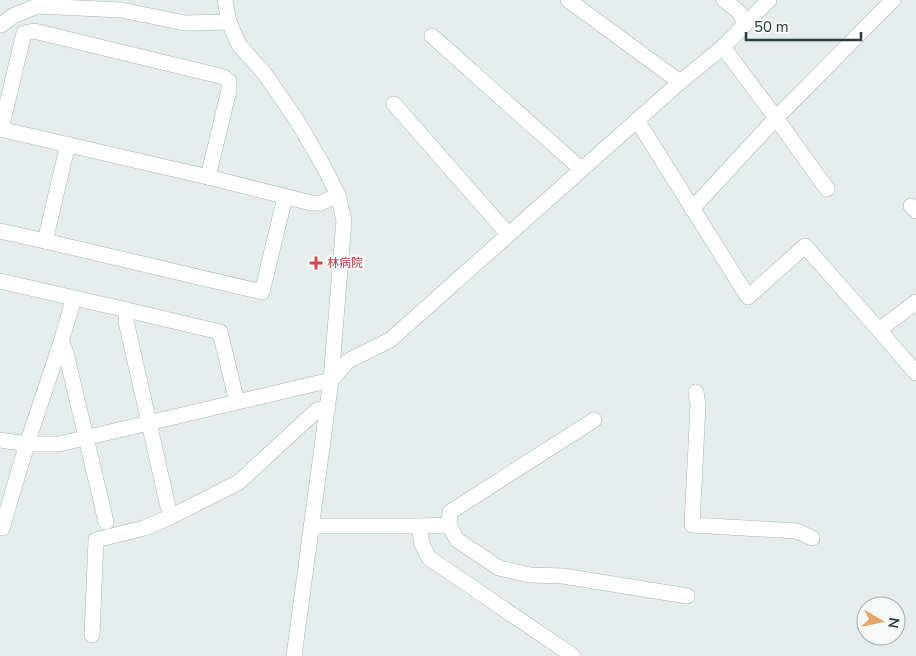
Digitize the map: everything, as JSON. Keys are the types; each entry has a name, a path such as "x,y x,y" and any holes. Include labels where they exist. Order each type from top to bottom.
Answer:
{"street":[{"path":"225,0 229,22 239,45 264,73 296,119 338,195 344,220 328,407 294,656"},
{"path":"568,0 680,82"},
{"path":"724,0 739,12 746,24"},
{"path":"0,440 27,444 59,444 331,380 348,362 390,340 581,169 723,47 768,0"},
{"path":"692,209 776,118 892,0"},
{"path":"1,25 13,16 37,6 121,10 185,23 229,22"},
{"path":"208,177 229,90 229,81 224,76 34,31 24,33 0,129 311,203 321,203 338,195"},
{"path":"432,36 581,169"},
{"path":"723,47 827,189"},
{"path":"394,104 508,234"},
{"path":"637,120 748,297 805,246 916,373"},
{"path":"45,241 68,144"},
{"path":"0,231 262,292 285,196"},
{"path":"0,280 220,332 237,402"},
{"path":"0,528 2,528 74,298"},
{"path":"879,330 916,302"},
{"path":"127,310 126,321 168,506"},
{"path":"61,342 66,353 106,522"},
{"path":"696,392 698,405 692,525 797,531 812,538"},
{"path":"92,635 96,540 144,528 239,482 316,410 328,407"},
{"path":"594,420 450,512 449,525 457,540 499,568 530,576 563,576 687,596"},
{"path":"311,526 449,525"},
{"path":"419,526 422,544 429,558 573,656"}],"place":[{"name":"林病院","path":"316,263"}]}
